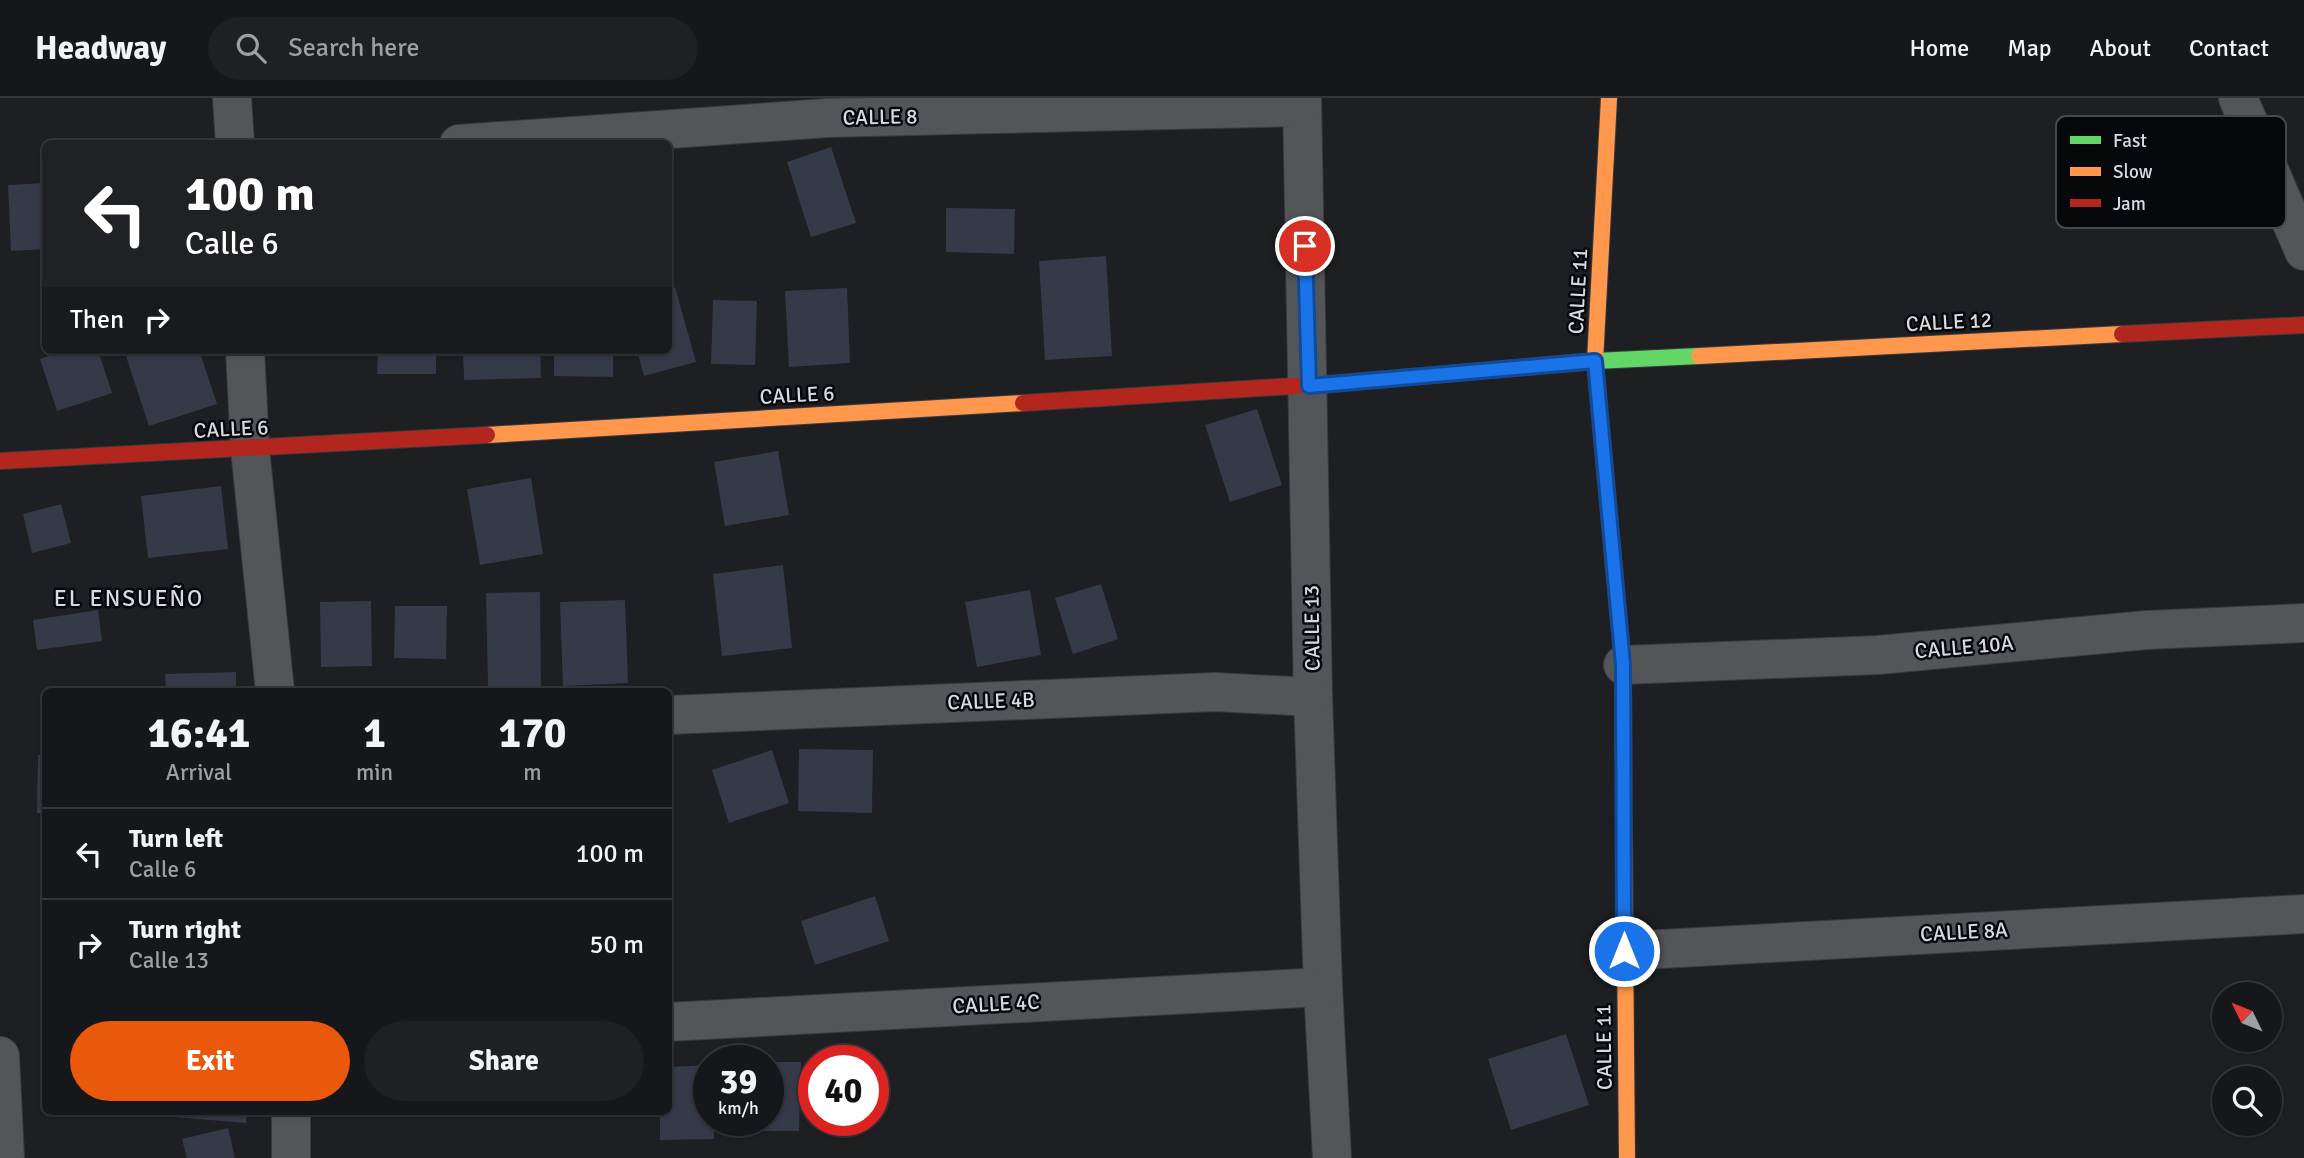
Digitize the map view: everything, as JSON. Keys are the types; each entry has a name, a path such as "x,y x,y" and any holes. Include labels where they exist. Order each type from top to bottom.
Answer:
{"street":[{"path":"232,98 235,140"},
{"name":"CALLE 11","path":"1609,98 1595,361 1623,665 1627,1158"},
{"path":"2238,98 2246,116"},
{"name":"CALLE 8","path":"500,140 825,108 1302,103"},
{"name":"CALLE 13","path":"1302,103 1313,697 1332,1158"},
{"path":"2286,209 2304,251"},
{"name":"CALLE 12","path":"1595,361 2304,325"},
{"path":"245,354 250,449 275,688"},
{"name":"CALLE 6","path":"0,461 250,449 1309,386 1595,361"},
{"name":"CALLE 10A","path":"1623,665 1878,656 2147,630 2304,623"},
{"name":"CALLE 4B","path":"672,715 1215,692 1313,697"},
{"name":"CALLE 8A","path":"1624,951 2304,914"},
{"name":"CALLE 4C","path":"672,1022 1323,987"},
{"path":"0,1056 5,1158"},
{"path":"291,1115 292,1158"}],"building":[{"path":"831,147 856,223 811,237 787,162"},
{"path":"42,183 42,249 11,251 8,185"},
{"path":"946,208 1015,209 1014,254 946,252"},
{"path":"1106,256 1112,356 1045,360 1039,261"},
{"path":"675,287 696,362 644,376 638,354 672,354 672,288"},
{"path":"847,288 850,363 789,367 785,291"},
{"path":"713,300 757,301 755,365 711,364"},
{"path":"54,354 99,354 112,393 57,411 40,359"},
{"path":"125,354 200,354 217,404 149,426"},
{"path":"378,354 436,354 436,374 377,374"},
{"path":"463,354 540,354 541,378 464,380"},
{"path":"554,354 613,354 613,377 554,376"},
{"path":"1257,409 1282,485 1230,502 1205,425"},
{"path":"778,451 789,515 725,526 714,462"},
{"path":"531,478 543,554 480,565 467,489"},
{"path":"221,486 228,549 148,558 141,496"},
{"path":"61,504 71,543 32,553 23,514"},
{"path":"783,565 792,648 722,656 713,574"},
{"path":"1101,584 1118,639 1073,654 1055,598"},
{"path":"1030,590 1041,655 977,667 965,602"},
{"path":"540,592 541,688 488,688 486,593"},
{"path":"625,600 628,683 563,686 560,602"},
{"path":"371,601 372,666 321,667 320,602"},
{"path":"395,606 447,606 446,659 394,658"},
{"path":"98,610 102,641 37,650 33,620"},
{"path":"236,672 236,688 166,688 165,674"},
{"path":"799,749 873,750 872,813 798,811"},
{"path":"772,750 789,803 729,823 712,770"},
{"path":"38,755 42,755 42,813 37,813"},
{"path":"875,896 889,941 815,965 801,921"},
{"path":"1566,1034 1589,1105 1511,1130 1488,1059"},
{"path":"784,1062 798,1062 798,1131 784,1131"},
{"path":"693,1066 693,1136 714,1136 714,1139 660,1140 660,1115 672,1115 672,1067"},
{"path":"174,1115 247,1115 246,1123"},
{"path":"228,1128 235,1158 187,1158 182,1139"}],"traffic: fast":[{"path":"1341,383 1595,361 1699,356"}],"traffic: slow":[{"path":"1604,461 1595,361 1609,98"},
{"path":"1699,356 2122,334"},
{"path":"487,435 1023,403"},
{"path":"1624,827 1627,1158"}],"traffic: jam":[{"path":"2122,334 2304,325"},
{"path":"1023,403 1341,383"},
{"path":"0,461 487,435"},
{"path":"1604,461 1623,665 1624,827"}],"district":[{"name":"EL ENSUEÑO","path":"129,598"}],"route":[{"path":"1305,246 1309,386 1595,361 1623,665 1624,951"}]}
